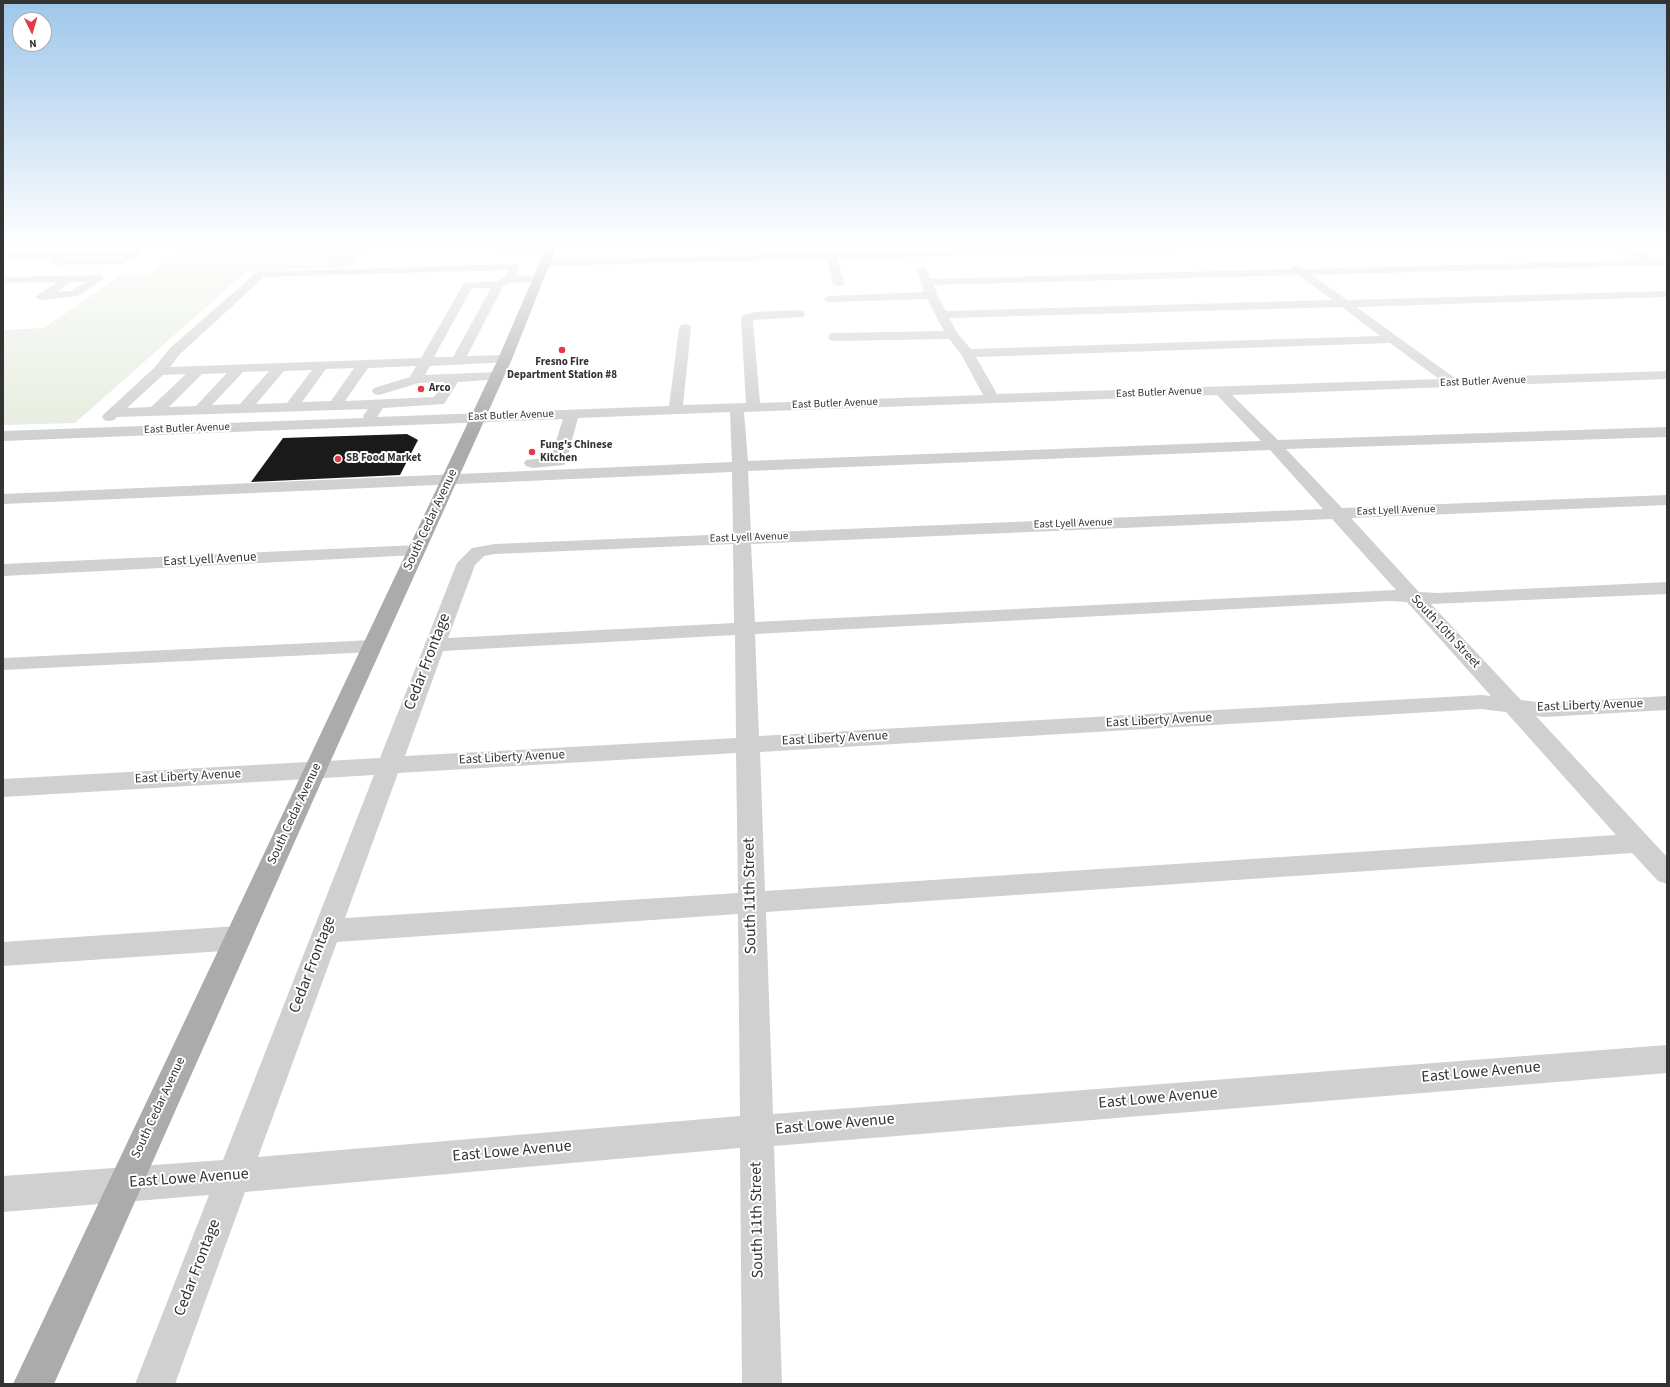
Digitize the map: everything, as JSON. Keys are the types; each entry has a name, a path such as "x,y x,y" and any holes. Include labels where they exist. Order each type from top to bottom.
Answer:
{"main road":[{"name":"South Cedar Avenue","path":"33,1384 505,359 526,308"}],"street":[{"path":"92,433 159,371 175,351 223,308"},
{"path":"415,380 455,308"},
{"path":"458,360 488,308"},
{"path":"938,308 952,335 967,353 992,399"},
{"path":"941,315 1165,308"},
{"path":"1350,308 1453,383"},
{"name":"South 11th Street","path":"762,1384 752,902 740,467 745,407 747,318 755,316 799,314"},
{"path":"676,410 677,389 686,328"},
{"path":"834,338 952,335"},
{"path":"967,353 1392,339"},
{"path":"159,371 505,359"},
{"path":"336,404 364,364"},
{"path":"292,406 322,366"},
{"path":"245,408 280,367"},
{"path":"201,409 239,368"},
{"path":"156,411 199,369"},
{"name":"East Butler Avenue","path":"3,436 307,425 572,413 1667,375"},
{"path":"366,422 378,397 415,380 497,376"},
{"path":"114,413 322,405 378,397 422,402 440,401 453,378"},
{"name":"South 10th Street","path":"1221,391 1274,445 1513,705 1637,843 1664,868"},
{"path":"412,420 422,402"},
{"path":"307,425 322,405"},
{"path":"3,499 453,472 558,462 572,413"},
{"path":"453,472 740,467 1274,445 1667,432"},
{"name":"East Lyell Avenue","path":"478,552 496,549 743,538 1667,500"},
{"name":"East Lyell Avenue","path":"3,570 417,550"},
{"name":"Cedar Frontage","path":"155,1384 466,563 478,552"},
{"path":"435,645 1389,595 1438,599 1667,588"},
{"path":"3,664 372,646"},
{"name":"East Liberty Avenue","path":"3,788 1473,703 1513,705 1545,710 1667,704"},
{"path":"326,931 1637,843"},
{"path":"3,954 238,938"},
{"name":"East Lowe Avenue","path":"3,1194 234,1176 756,1131 1667,1059"}],"shaded area":[{"path":"74,308 205,308 75,423 3,425 3,330 44,328"}],"building":[{"name":"SB Food Market","path":"407,434 418,440 400,475 251,482 283,438"}],"place":[{"name":"Fresno Fire Department Station #8","path":"562,350"},
{"name":"Arco","path":"421,389"},
{"name":"Fung's Chinese Kitchen","path":"532,452"},
{"name":"SB Food Market","path":"338,459"}]}
